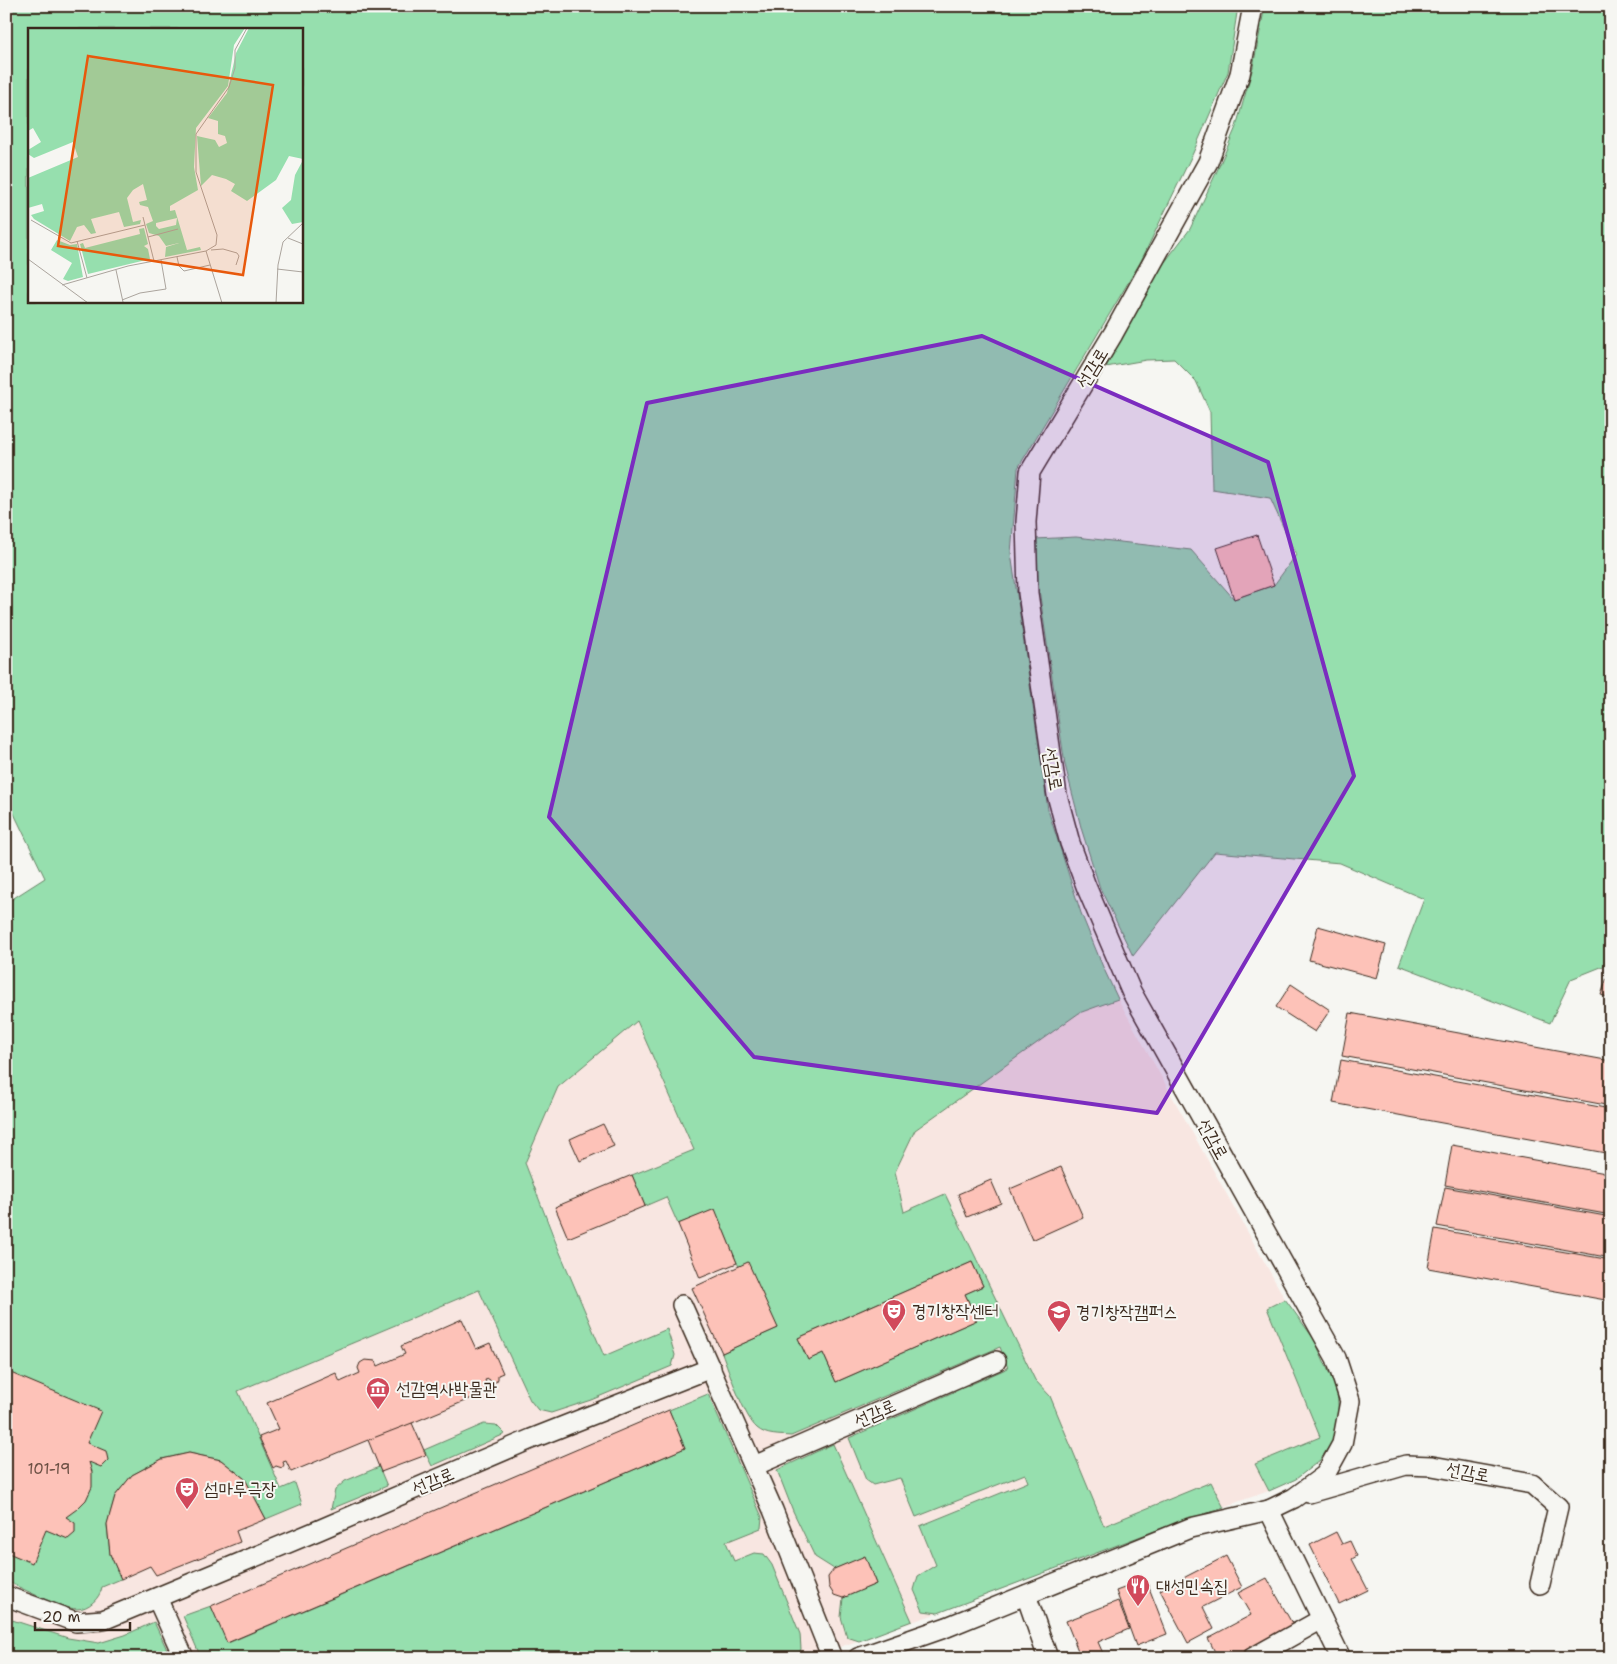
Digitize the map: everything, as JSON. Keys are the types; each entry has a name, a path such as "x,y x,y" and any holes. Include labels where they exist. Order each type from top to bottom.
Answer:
{"lane":[{"name":"선감로","path":"1254,6 1240,74 1208,162 1113,334 1030,472 1026,522 1027,566 1028,592 1058,795 1070,844 1086,886 1131,990 1336,1358 1350,1401 1342,1444 1325,1476 1294,1498"},
{"path":"682,1305 754,1466 832,1658"},
{"name":"선감로","path":"754,1466 996,1361"},
{"name":"선감로","path":"6,1596 76,1622 103,1620 531,1439 711,1368"},
{"name":"선감로","path":"858,1658 900,1651 947,1626 1190,1528 1269,1510 1294,1498 1406,1465 1432,1466 1532,1484 1558,1507 1540,1584"},
{"path":"1269,1510 1341,1658"},
{"path":"1026,1595 1048,1658"},
{"path":"157,1598 184,1658"},
{"path":"1252,1658 1322,1619"}],"highlighted area":[{"path":"982,336 1268,462 1354,776 1157,1113 754,1057 549,817 647,403"}],"shaded area":[{"name":"경기창작캠퍼스","path":"1118,999 1285,1299 1314,1339 1332,1442 1320,1460 1296,1479 1269,1491 1165,1527 938,1613 808,1658 6,1658 6,1260 238,1391 479,1290 510,1356 590,1323 525,1163 558,1087 637,1021 695,1150 632,1175 645,1206 666,1196 715,1209 739,1266 904,1212 895,1172 914,1130 1079,1013"}],"green space":[{"path":"6,6 1238,6 1228,72 1193,153 1141,261 1018,468 1011,553 1048,810 1081,913 1118,999 1079,1013 915,1130 895,1172 904,1212 945,1194 1035,1380 1050,1396 1104,1526 1211,1482 1224,1508 1165,1527 938,1613 923,1611 914,1590 918,1576 936,1565 920,1526 1028,1482 1025,1474 916,1517 900,1478 873,1485 866,1480 849,1438 1008,1368 1000,1347 791,1436 769,1434 757,1428 742,1404 722,1353 778,1328 737,1263 715,1210 678,1224 666,1197 645,1206 632,1175 694,1150 637,1021 558,1087 525,1163 556,1243 604,1356 667,1329 675,1355 672,1366 591,1400 551,1413 538,1410 530,1400 479,1290 238,1391 281,1489 295,1483 302,1504 266,1519 245,1479 221,1460 189,1453 162,1459 132,1475 115,1496 107,1525 110,1554 121,1579 102,1587 99,1595 90,1605 81,1609 70,1608 51,1602 6,1581 6,903 45,878 6,797","holes":["972,1262 983,1286 965,1294 977,1320 836,1382 823,1353 808,1360 798,1338"]},
{"path":"1265,6 1611,6 1611,963 1571,979 1550,1023 1399,965 1424,899 1340,863 1215,852 1133,956 1100,888 1082,831 1065,765 1037,576 1035,539 1076,537 1191,550 1234,599 1274,585 1296,555 1270,498 1212,489 1210,412 1196,381 1174,359 1146,360 1106,367 1155,275 1190,229 1217,171 1236,127 1253,67"},
{"path":"1285,1299 1314,1339 1337,1390 1339,1418 1332,1442 1320,1460 1296,1479 1269,1491 1255,1464 1320,1437 1267,1308"},
{"path":"708,1394 762,1517 761,1528 726,1542 734,1561 754,1553 764,1554 772,1565 800,1634 801,1649 797,1658 201,1658 183,1616 211,1606 228,1643 685,1448 669,1410"},
{"path":"484,1424 496,1425 505,1434 432,1466 424,1450"},
{"path":"833,1444 912,1621 859,1641 847,1637 841,1617 843,1598 876,1584 865,1557 834,1569 815,1557 793,1511 777,1470"},
{"path":"379,1467 387,1486 331,1509 335,1490 345,1481"},
{"path":"6,1618 68,1638 99,1643 125,1635 154,1622 171,1658 6,1658"}],"building":[{"path":"1257,535 1274,585 1234,599 1217,548"},
{"path":"1318,926 1386,945 1377,978 1309,960"},
{"path":"1611,966 1611,998 1601,995"},
{"path":"1291,984 1330,1010 1315,1032 1276,1007"},
{"path":"1350,1013 1611,1061 1611,1106 1342,1056"},
{"path":"1341,1060 1611,1109 1611,1154 1333,1103"},
{"path":"603,1124 614,1146 580,1161 570,1139"},
{"path":"1452,1145 1611,1174 1611,1215 1445,1185"},
{"path":"1061,1167 1083,1217 1032,1240 1010,1189"},
{"path":"632,1175 645,1206 568,1238 555,1207"},
{"path":"991,1180 1001,1203 967,1217 958,1194"},
{"path":"1445,1187 1611,1217 1611,1258 1437,1226"},
{"path":"715,1209 737,1263 700,1278 678,1224"},
{"path":"1435,1229 1611,1260 1611,1301 1428,1268"},
{"path":"748,1262 778,1328 722,1353 692,1288"},
{"path":"972,1262 983,1286 965,1294 977,1320 836,1382 823,1353 808,1360 798,1338"},
{"path":"462,1319 476,1349 490,1343 503,1373 498,1375 496,1382 491,1382 489,1379 485,1380 489,1391 412,1423 407,1433 381,1443 373,1443 368,1440 291,1472 286,1461 283,1462 282,1468 276,1466 273,1468 259,1437 279,1429 267,1403 336,1373 340,1382 360,1373 358,1368 360,1363 365,1360 376,1361 378,1366 405,1354 401,1346"},
{"path":"6,1371 101,1411 87,1443 106,1451 108,1460 101,1467 89,1462 92,1472 92,1487 86,1500 66,1517 75,1523 75,1533 68,1539 46,1530 32,1563 6,1552"},
{"path":"669,1410 685,1448 227,1643 211,1606"},
{"path":"412,1423 426,1455 381,1472 368,1440"},
{"name":"섬마루극장","path":"189,1453 221,1460 245,1479 266,1519 236,1531 240,1542 156,1575 150,1566 121,1579 110,1554 107,1524 115,1496 132,1475 162,1459"},
{"path":"1336,1532 1342,1544 1350,1541 1357,1556 1352,1559 1368,1590 1339,1604 1310,1545"},
{"path":"865,1556 876,1584 843,1598 834,1595 829,1587 828,1577 834,1569"},
{"path":"1226,1556 1242,1587 1203,1607 1214,1629 1188,1643 1160,1590"},
{"path":"1267,1578 1294,1627 1237,1658 1218,1658 1208,1638 1251,1615 1238,1593"},
{"path":"1146,1580 1167,1634 1136,1646 1116,1591"},
{"path":"1118,1601 1129,1629 1098,1642 1105,1658 1081,1658 1066,1621"}],"place":[{"name":"경기창작센터","path":"894,1332"},
{"name":"경기창작캠퍼스","path":"1059,1333"},
{"name":"선감역사박물관","path":"378,1410"},
{"name":"섬마루극장","path":"187,1510"},
{"name":"대성민속집","path":"1138,1607"}]}
